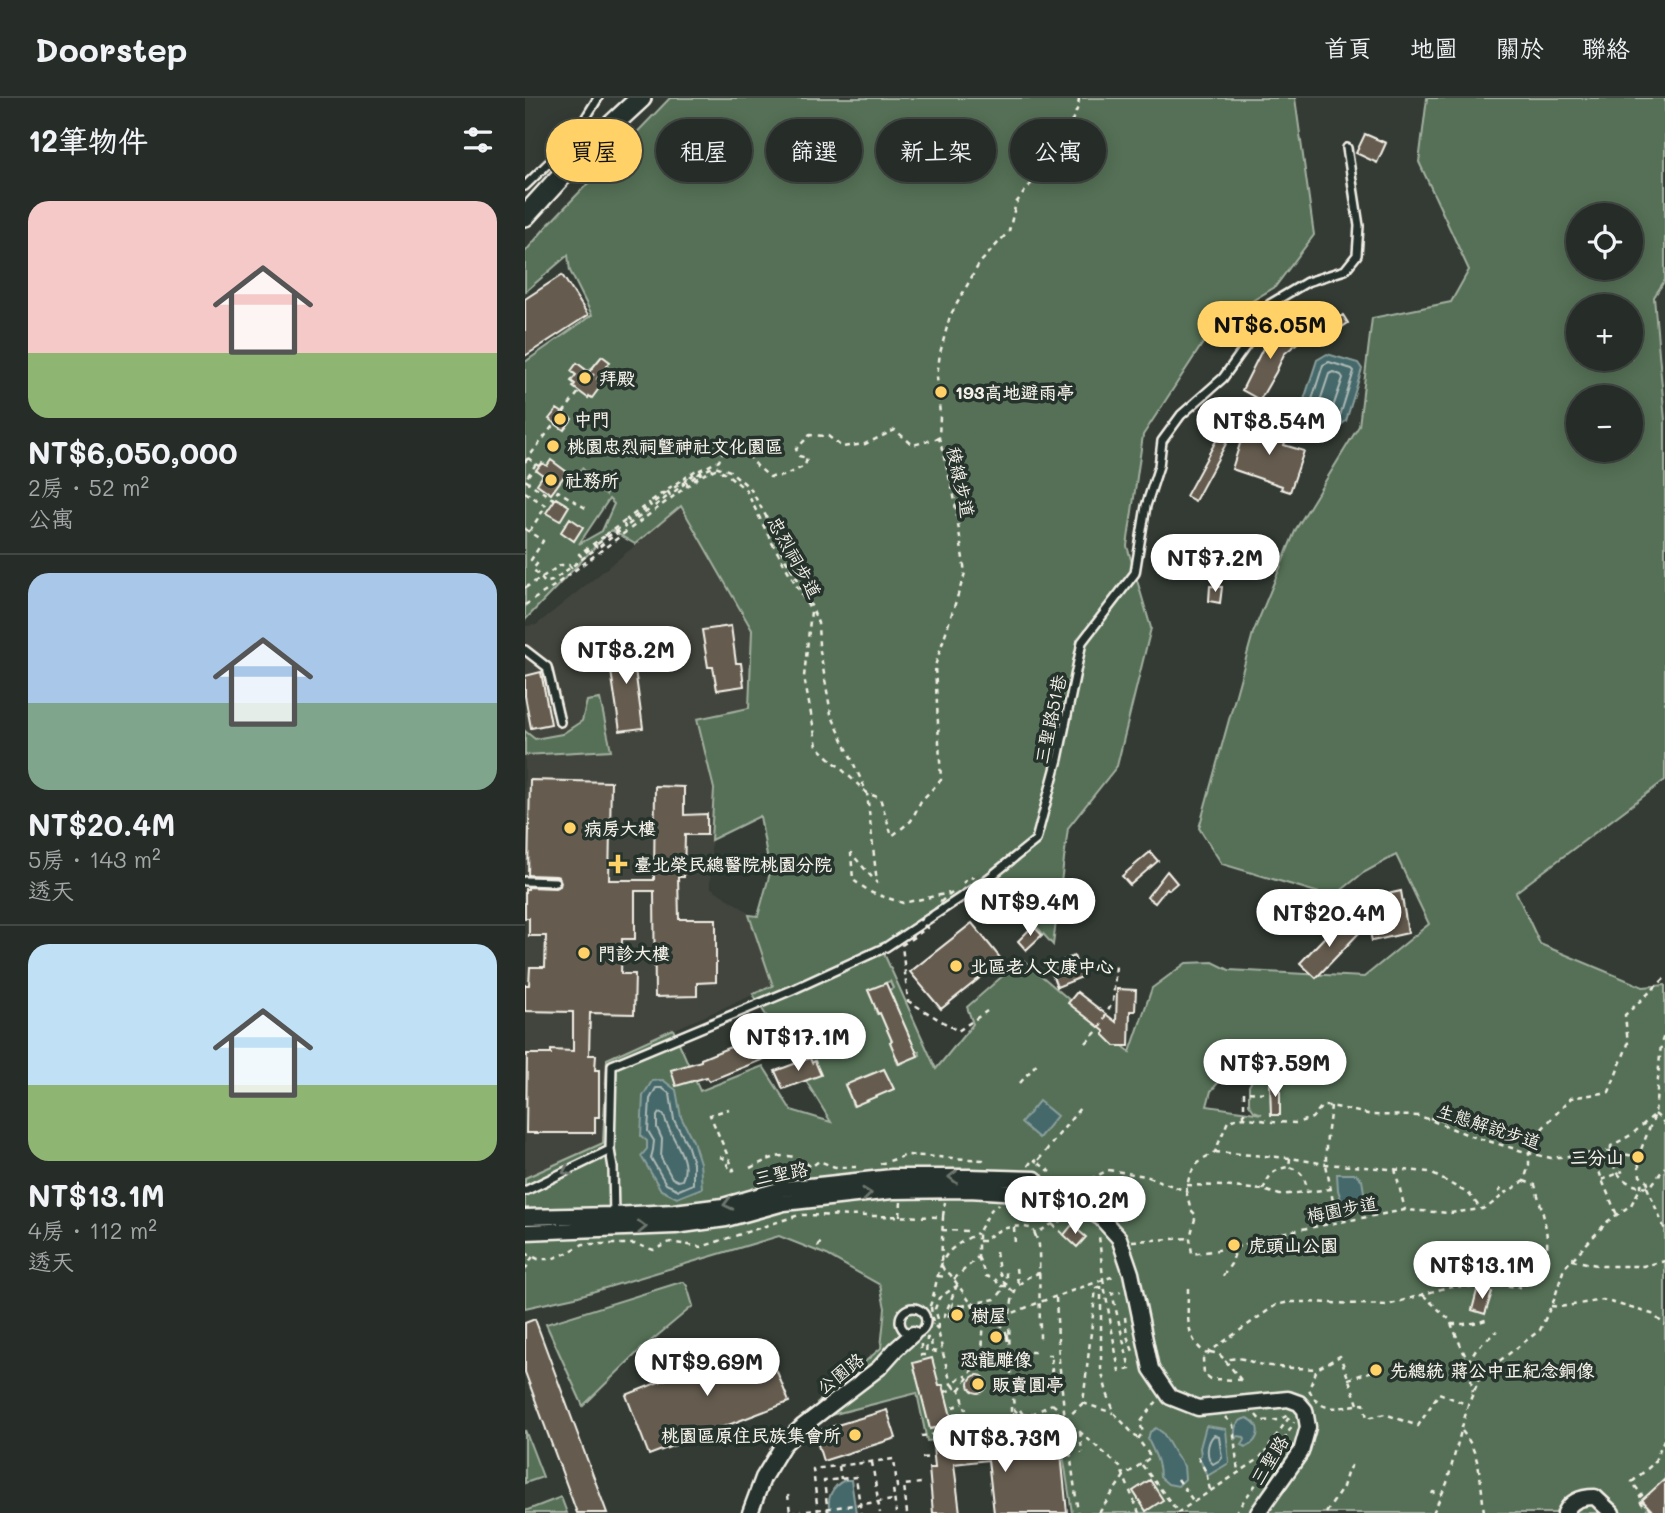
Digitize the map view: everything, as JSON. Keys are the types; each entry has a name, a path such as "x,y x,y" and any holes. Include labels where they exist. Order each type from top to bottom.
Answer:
{"street":[{"path":"613,119 641,98"},
{"path":"525,216 550,182"},
{"name":"三聖路","path":"525,1217 675,1226 726,1219 785,1203 892,1191 969,1190 1033,1194 1041,1188 1047,1188 1101,1218 1119,1238 1131,1273 1151,1369 1170,1397 1198,1408 1288,1399 1299,1403 1305,1410 1308,1427 1301,1452 1258,1513"},
{"name":"三聖路","path":"525,1232 614,1222"},
{"name":"公園路","path":"750,1513 763,1478 783,1445 803,1426 879,1368 896,1349 917,1336"},
{"path":"1565,1513 1569,1504 1584,1497 1595,1497 1612,1513"}],"lane":[{"path":"589,119 598,98"},
{"name":"三聖路51巷","path":"614,1222 610,1150 613,1065 792,990 886,947 984,882 1036,840 1058,759 1082,642 1135,573 1146,506 1159,466 1162,441 1181,415 1223,378 1253,336 1271,304 1307,282 1345,270 1357,254 1359,226 1347,148"},
{"path":"525,186 546,170"},
{"path":"525,650 547,667 560,722"},
{"path":"525,881 555,882"},
{"path":"525,1191 610,1150"},
{"path":"917,1336 901,1327 902,1313 913,1307 925,1315"},
{"name":"公園路","path":"917,1336 925,1328 925,1315"}],"path":[{"name":"稜線步道","path":"867,793 880,798 892,836 911,821 921,801 941,780 935,666 965,573 954,496 939,438 937,376 940,353 950,316 979,264 1009,231 1016,203 1061,153 1079,98"},
{"path":"563,413 579,392"},
{"path":"555,423 526,460 537,465 525,480 553,499 558,491 587,509"},
{"path":"701,474 700,470 719,461 726,444 732,441 739,443 757,466 770,477 783,476 805,466 807,458 799,456 796,449 810,435 828,436 842,447 865,444 895,430 913,445 939,438"},
{"path":"650,511 647,508 629,521 627,519 649,503 652,508 668,496 666,494 653,503 652,501 667,490 670,495 701,474 715,469 729,472 750,488 771,525 783,555 818,623 819,645 831,714 867,793 877,883 851,852 853,880 872,893 903,903 952,893 920,920 927,928 902,945 908,1001 958,1031 987,1012"},
{"path":"685,485 682,482 671,491 670,488 683,479 687,483 696,475 695,473 686,480 685,478 696,470 701,474"},
{"name":"忠烈祠步道","path":"729,472 746,490 771,541 811,611 804,677 817,746 867,793"},
{"path":"525,606 685,485"},
{"path":"525,492 546,506 529,532"},
{"path":"599,550 596,545 580,556 579,554 603,537 605,539 597,544 599,547 625,527 624,525 606,538 604,536 625,521 628,525 650,511"},
{"path":"525,529 543,541 531,559 537,564 533,569 545,583 599,550"},
{"path":"525,588 561,565 569,565 574,571"},
{"path":"1086,1043 1099,1029 1113,1001 1116,965"},
{"path":"1191,1259 1189,1238 1196,1215 1191,1210 1186,1191 1194,1167 1215,1152 1429,1172 1469,1194 1482,1209 1489,1206 1502,1196 1499,1191 1502,1188 1506,1193 1524,1181 1529,1165 1529,1153 1539,1132 1571,1098 1609,1092 1628,1044 1625,1014 1665,978"},
{"path":"1433,1513 1442,1496 1468,1405 1481,1375 1540,1330 1564,1268 1608,1221 1631,1205 1641,1186 1648,1184 1640,1176 1638,1157 1655,1114 1661,1044 1665,1032"},
{"path":"1020,1083 1039,1060"},
{"path":"1244,1116 1244,1092 1268,1093"},
{"path":"1215,1152 1228,1121 1244,1116 1296,1123 1312,1118 1322,1106 1331,1106 1326,1164 1337,1223"},
{"name":"生態解說步道","path":"1331,1106 1372,1115 1420,1116 1471,1136 1551,1158 1610,1151 1638,1157"},
{"path":"1037,1163 1080,1108"},
{"path":"720,1157 725,1159 730,1171 734,1170 710,1115 729,1109"},
{"path":"1655,1114 1665,1125"},
{"path":"1655,1114 1630,1135 1611,1146 1610,1151 1617,1174 1625,1181 1641,1186 1651,1186 1665,1167"},
{"path":"1420,1116 1469,1127 1539,1132"},
{"path":"1593,1153 1617,1215"},
{"path":"872,1167 907,1155 983,1160 982,1163 994,1164"},
{"path":"750,1168 773,1158 787,1156 801,1158 811,1167 819,1161 835,1167 860,1167"},
{"path":"945,1157 945,1167"},
{"path":"899,1158 900,1167"},
{"path":"1289,1167 1290,1158"},
{"path":"1020,1163 1026,1167 1033,1159 1051,1172"},
{"path":"1263,1190 1269,1175 1279,1168 1289,1167 1305,1177 1307,1191"},
{"path":"1395,1169 1405,1210"},
{"path":"1074,1188 1108,1170 1146,1176 1186,1191"},
{"path":"1602,1180 1623,1171"},
{"path":"1524,1181 1535,1185 1547,1228 1549,1252 1545,1270"},
{"path":"1188,1185 1263,1190 1280,1195 1331,1189"},
{"path":"1647,1187 1665,1230"},
{"path":"900,1216 901,1201"},
{"path":"938,1330 933,1324 931,1307 941,1264 945,1202"},
{"path":"1335,1216 1372,1207"},
{"name":"梅園步道","path":"1192,1254 1237,1248 1286,1232 1405,1210 1450,1213 1482,1209"},
{"path":"525,1253 538,1259 551,1259 583,1244 635,1244 654,1250 670,1242 701,1247 799,1215 943,1217"},
{"path":"1035,1234 1072,1217 1080,1219"},
{"path":"941,1264 952,1249 978,1233 985,1221"},
{"path":"1052,1224 1064,1236"},
{"path":"978,1241 985,1241 991,1233 1014,1227 1033,1229 1039,1245 1041,1273 1040,1339"},
{"path":"1014,1227 1015,1244"},
{"path":"1093,1228 1099,1234 1119,1371 1130,1369 1112,1293 1124,1291"},
{"path":"942,1230 970,1231"},
{"path":"978,1233 978,1257 986,1276 996,1280 999,1286 1006,1286"},
{"path":"1132,1241 1189,1238"},
{"path":"818,1247 821,1239"},
{"path":"1223,1276 1237,1248"},
{"path":"996,1252 1002,1280 1015,1293"},
{"path":"525,1270 533,1256"},
{"path":"954,1279 978,1257"},
{"path":"1572,1260 1602,1266 1643,1266 1665,1261"},
{"path":"941,1264 986,1324"},
{"path":"1016,1268 1020,1284"},
{"path":"1558,1270 1564,1268"},
{"path":"958,1284 944,1317 948,1318 953,1303 960,1308 995,1299 1006,1286 1006,1269"},
{"path":"1008,1346 1010,1313 1015,1293 1020,1284 1031,1275 1041,1273"},
{"path":"938,1276 946,1277"},
{"path":"966,1410 960,1390 981,1352 986,1324 1114,1276"},
{"path":"1099,1513 1124,1476 1151,1457 1115,1414 1107,1393 1101,1368 1101,1286 1104,1280"},
{"path":"958,1284 939,1298 935,1309 951,1384 960,1390"},
{"path":"1188,1288 1190,1335 1196,1345 1208,1353 1219,1354 1241,1380 1211,1379 1204,1374 1203,1359 1208,1353 1276,1305 1304,1302 1388,1305 1451,1286 1474,1287 1490,1284 1521,1287"},
{"path":"921,1436 1066,1421 1083,1403 1096,1288 1101,1286"},
{"path":"1423,1295 1449,1319 1468,1362 1473,1394"},
{"path":"1056,1297 1059,1360 1078,1513"},
{"path":"1551,1306 1604,1300 1652,1314 1665,1325"},
{"path":"925,1315 931,1307"},
{"path":"1125,1314 1127,1336 1136,1362"},
{"path":"1451,1324 1488,1319"},
{"path":"986,1324 1002,1325 1009,1336 1015,1426"},
{"path":"1468,1362 1476,1349 1497,1331"},
{"path":"917,1336 921,1355 926,1355 927,1338 931,1338 932,1351 943,1353"},
{"path":"1030,1352 1035,1352"},
{"path":"1225,1360 1237,1357 1261,1365 1317,1369 1340,1356 1358,1405"},
{"path":"1050,1371 1053,1360"},
{"path":"1317,1369 1309,1389 1316,1402 1329,1408 1364,1404 1367,1418 1385,1414 1418,1426 1439,1393 1468,1405"},
{"path":"1348,1379 1373,1371"},
{"path":"955,1388 953,1384 956,1380 968,1376"},
{"path":"945,1392 955,1388"},
{"path":"1138,1440 1143,1432 1140,1423 1157,1402 1151,1395"},
{"path":"1083,1403 1115,1414"},
{"path":"953,1407 964,1404"},
{"path":"1052,1404 1059,1416 1120,1467 1139,1513"},
{"path":"1052,1404 1052,1409"},
{"path":"1013,1410 1024,1415 1052,1404"},
{"path":"1020,1410 1029,1424"},
{"path":"1246,1416 1257,1415 1261,1421 1279,1420 1291,1413"},
{"path":"1269,1446 1291,1413"},
{"path":"1266,1451 1275,1457 1297,1418 1291,1413"},
{"path":"1235,1416 1224,1417 1233,1425 1238,1473"},
{"path":"1462,1431 1471,1441 1480,1471 1484,1513"},
{"path":"1080,1432 1082,1454"},
{"path":"1649,1513 1638,1498 1642,1495 1632,1482 1654,1463 1665,1437"},
{"path":"1142,1465 1177,1513 1259,1459 1266,1451"},
{"path":"1235,1513 1256,1484 1266,1451"},
{"path":"922,1458 934,1457"},
{"path":"1198,1457 1206,1472 1210,1492"},
{"path":"818,1511 813,1469 894,1460 896,1513"},
{"path":"872,1462 880,1513"},
{"path":"1326,1513 1343,1487 1353,1463"},
{"path":"839,1466 841,1479"},
{"path":"828,1511 824,1481 856,1477 861,1513"},
{"path":"1178,1479 1193,1502"},
{"path":"907,1513 904,1485 921,1483"},
{"path":"1432,1494 1433,1492 1442,1496"},
{"path":"788,1495 790,1513 801,1511"},
{"path":"807,1511 828,1511 894,1500"}],"shaded area":[{"name":"臺北榮民總醫院桃園分院","path":"680,507 751,631 749,708 698,720 713,793 710,887 747,911 773,986 607,1059 603,1143 525,1178 525,626 536,625"}],"green space":[{"path":"670,98 1295,98 1314,235 1275,287 1216,323 1143,435 1127,546 1151,628 1117,766 1068,828 1053,945 988,872 881,947 936,1069 973,1024 967,1007 1022,959 1130,1052 1152,988 1186,963 1213,962 1229,970 1364,977 1429,924 1396,855 1363,873 1333,897 1222,864 1199,828 1253,633 1296,529 1359,426 1372,318 1451,302 1469,270 1419,162 1427,98 1665,98 1665,280 1654,297 1665,421 1665,780 1516,892 1540,944 1643,987 1665,985 1665,1513 1072,1513 1059,1428 927,1441 917,1393 827,1416 817,1403 881,1348 885,1308 880,1285 827,1255 779,1236 575,1297 525,1308 525,1178 603,1143 607,1059 673,1029 700,1091 763,1066 791,1110 831,1122 753,994 773,986 749,915 758,916 770,873 760,816 711,840 714,789 697,719 749,708 752,630 681,506 635,544 611,530 525,620 525,362 592,315 570,271 568,255 525,292 525,252 589,182 642,182 642,127","holes":["582,468 606,495 576,476","609,499 614,504 602,531 579,544","890,981 893,988 889,990 916,1052 919,1051 920,1055 902,1059 903,1063 898,1064 896,1059 899,1057 868,990 886,986 885,983","884,1069 893,1089 853,1106 845,1084 857,1082 856,1080 873,1073 874,1075","1230,1069 1254,1077 1249,1086 1249,1104 1254,1111 1262,1114 1207,1106 1211,1091"]},
{"path":"600,699 611,750 525,755 525,731 535,739 562,734 582,721 587,701"},
{"path":"681,1282 687,1286 693,1306 639,1351 583,1406 546,1324"},
{"path":"525,1430 543,1477 525,1483"},
{"path":"561,1497 567,1513 525,1513 525,1511"}],"water":[{"path":"1327,354 1358,363 1362,369 1346,421 1337,428 1306,419 1301,409 1317,360"},
{"path":"663,1080 676,1090 681,1117 700,1163 702,1188 677,1198 661,1190 641,1156 647,1149 647,1141 641,1136 643,1096 652,1081"},
{"path":"1039,1101 1057,1116 1039,1138 1021,1123"},
{"path":"1337,1174 1356,1174 1362,1180 1364,1192 1358,1203 1343,1206"},
{"path":"1247,1418 1255,1424 1258,1432 1255,1440 1246,1447 1242,1445 1244,1437 1238,1436 1235,1439 1235,1432 1238,1423"},
{"path":"1206,1426 1226,1429 1229,1463 1207,1476 1199,1457"},
{"path":"1156,1428 1163,1433 1184,1466 1185,1479 1178,1486 1168,1484 1160,1477 1158,1462 1148,1439 1150,1432"},
{"path":"845,1480 851,1480 856,1513 830,1513 831,1493"}],"building":[{"path":"1365,134 1386,143 1377,163 1356,153"},
{"path":"562,275 588,315 525,356 525,299"},
{"path":"1343,315 1348,323 1335,332 1330,324"},
{"path":"1286,323 1301,340 1284,354 1260,400 1242,390 1267,340"},
{"name":"拜殿","path":"602,356 610,362 597,379 603,383 592,398 588,398 573,387 575,384 571,381 576,375 571,371 577,363 589,372"},
{"name":"中門","path":"557,409 572,419 564,430 549,419"},
{"path":"1270,425 1289,431 1284,445 1304,451 1290,492 1281,489 1282,486 1232,469 1243,434 1255,437 1259,427 1268,430"},
{"path":"1218,437 1227,442 1195,501 1186,496"},
{"name":"社務所","path":"551,460 567,472 551,494 537,484 543,475 536,470 542,463 547,466"},
{"path":"556,498 569,506 560,521 546,513"},
{"path":"570,518 583,527 574,541 561,532"},
{"path":"1210,586 1222,587 1220,603 1209,601"},
{"path":"731,626 736,663 741,663 744,686 717,690 713,667 708,667 702,630"},
{"path":"631,640 643,728 620,731 608,651 615,650 614,643"},
{"path":"541,672 551,724 531,728 525,696 525,676"},
{"path":"530,780 611,782 609,880 654,880 655,786 684,787 684,815 707,814 707,835 685,835 684,877 678,877 679,919 716,919 716,982 697,983 697,996 655,997 654,891 635,891 635,939 622,939 621,974 635,974 634,1014 590,1013 589,1055 596,1055 595,1070 599,1070 599,1117 595,1117 595,1133 526,1133 527,1054 551,1054 551,1050 573,1051 573,1012 525,1011 525,985 529,985 530,967 545,967 546,936 529,936 529,918 525,918 525,889 555,888 560,886 561,882 556,876 528,875"},
{"path":"1150,852 1158,861 1130,885 1122,876"},
{"path":"1167,871 1177,883 1169,890 1167,888 1155,903 1147,897"},
{"path":"1401,891 1408,933 1372,941 1368,923 1365,926 1359,900"},
{"path":"1346,921 1359,933 1316,978 1300,963 1337,924 1340,927"},
{"name":"北區老人文康中心","path":"972,923 1002,960 941,1009 910,972"},
{"path":"1033,926 1042,935 1026,950 1018,941"},
{"path":"1074,956 1082,977 1057,987 1049,966"},
{"path":"886,983 918,1056 899,1064 890,1042 892,1041 868,990"},
{"path":"1117,989 1136,990 1135,1011 1130,1011 1129,1046 1115,1046 1104,1035 1104,1031 1068,1003 1077,992 1116,1022"},
{"path":"767,1032 775,1051 768,1054 769,1057 709,1081 707,1077 676,1086 671,1070 701,1061"},
{"path":"810,1058 812,1063 815,1061 821,1075 783,1089 775,1071"},
{"path":"884,1069 894,1089 854,1106 845,1085"},
{"path":"1270,1084 1280,1084 1280,1115 1271,1115"},
{"path":"1072,1225 1086,1237 1077,1247 1064,1235"},
{"path":"1478,1287 1492,1292 1485,1314 1472,1310"},
{"name":"樹屋","path":"957,1309 963,1315 957,1321 951,1315"},
{"path":"535,1319 607,1513 577,1513 525,1372 525,1323"},
{"path":"765,1341 789,1402 649,1455 626,1395 682,1373 679,1365 695,1358 698,1366"},
{"path":"932,1358 939,1385 943,1385 953,1424 930,1429 913,1363"},
{"name":"販賣圓亭","path":"978,1375 984,1378 987,1384 984,1390 978,1393 972,1390 969,1384 972,1378"},
{"name":"桃園區原住民族集會所","path":"887,1410 896,1438 823,1461 814,1432"},
{"path":"1059,1433 1067,1513 994,1513 988,1460 954,1464 960,1513 933,1513 929,1468 935,1468 933,1445"},
{"path":"1665,1479 1665,1513 1654,1513 1642,1500"},
{"path":"1150,1480 1163,1500 1146,1511 1133,1491"}],"place":[{"name":"拜殿","path":"585,378"},
{"name":"193高地避雨亭","path":"941,392"},
{"name":"中門","path":"560,419"},
{"name":"桃園忠烈祠暨神社文化園區","path":"553,446"},
{"name":"社務所","path":"551,480"},
{"name":"病房大樓","path":"570,828"},
{"name":"臺北榮民總醫院桃園分院","path":"618,864"},
{"name":"門診大樓","path":"584,953"},
{"name":"北區老人文康中心","path":"956,966"},
{"name":"三分山","path":"1638,1157"},
{"name":"虎頭山公園","path":"1234,1245"},
{"name":"樹屋","path":"957,1315"},
{"name":"恐龍雕像","path":"996,1337"},
{"name":"先總統 蔣公中正紀念銅像","path":"1376,1370"},
{"name":"販賣圓亭","path":"978,1384"},
{"name":"桃園區原住民族集會所","path":"855,1435"}]}
